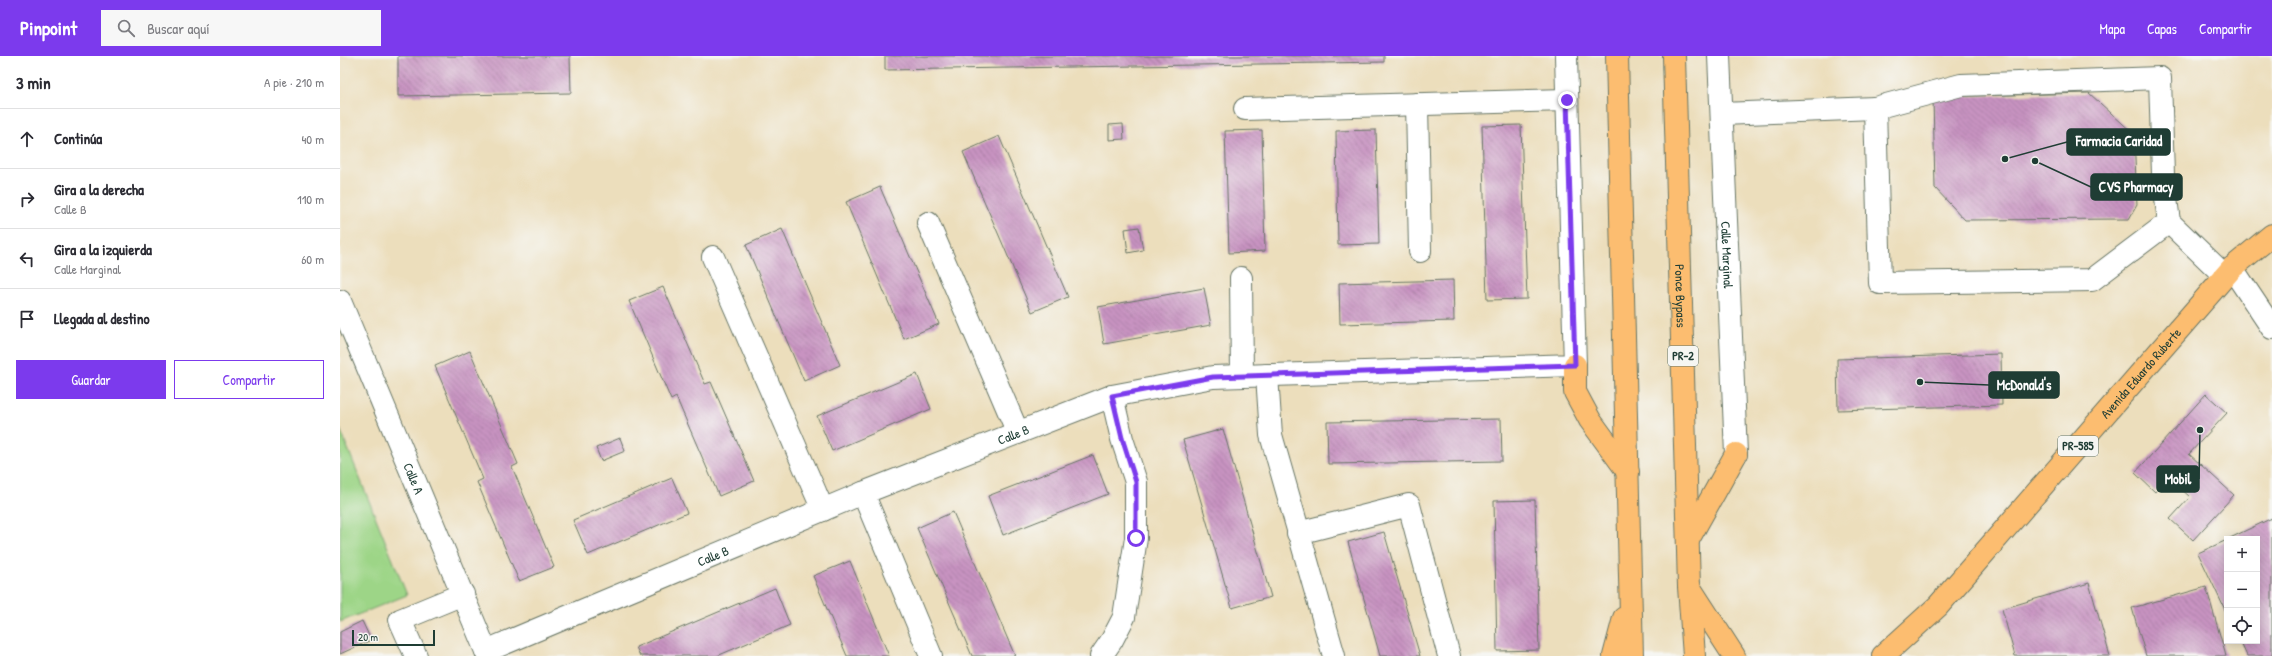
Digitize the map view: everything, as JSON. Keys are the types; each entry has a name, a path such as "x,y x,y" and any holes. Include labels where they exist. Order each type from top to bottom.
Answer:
{"main road":[{"path":"1617,56 1632,656"},
{"name":"Ponce Bypass","path":"1674,56 1689,587 1694,656"},
{"name":"Avenida Eduardo Ruberte","path":"1883,656 1938,606 2229,272 2272,235"},
{"path":"1575,365 1575,392 1590,420 1628,472"},
{"path":"1688,540 1736,454"},
{"path":"1689,587 1734,656"},
{"path":"1614,656 1631,592"}],"street":[{"path":"1566,56 1575,365"},
{"name":"Calle Marginal","path":"1720,56 1736,454"},
{"path":"1722,114 1875,108 1961,85 2160,78 2163,175 2169,222 2229,272 2272,328"},
{"path":"1245,109 1567,100"},
{"path":"1416,104 1420,251"},
{"path":"1875,108 1880,283 2092,280 2169,222"},
{"path":"928,223 1018,433"},
{"path":"712,257 823,510"},
{"path":"1241,278 1242,376"},
{"name":"Calle A","path":"342,312 463,594 487,654"},
{"name":"Calle B","path":"487,654 863,493 1112,396 1213,377 1575,365"},
{"path":"1267,375 1270,435 1334,656"},
{"path":"1101,656 1124,617 1136,538 1136,482 1122,438 1112,396"},
{"path":"863,493 931,656"},
{"path":"1298,533 1409,505 1449,656"},
{"path":"416,656 400,620 463,594"}],"green space":[{"path":"340,429 407,595 340,622"}],"building":[{"path":"398,56 570,56 571,93 398,96"},
{"path":"885,56 1384,56 1384,62 885,70"},
{"path":"2089,93 2134,134 2137,205 2129,219 1965,220 1935,188 1933,97"},
{"path":"1123,124 1124,139 1109,140 1109,125"},
{"path":"1521,125 1527,299 1487,300 1482,126"},
{"path":"1262,130 1265,251 1229,253 1225,131"},
{"path":"1376,130 1379,244 1338,245 1336,131"},
{"path":"999,136 1068,297 1032,312 963,152"},
{"path":"880,187 939,324 904,339 846,202"},
{"path":"1139,227 1143,250 1128,253 1125,229"},
{"path":"782,229 840,365 804,381 746,245"},
{"path":"1453,280 1454,321 1340,324 1339,283"},
{"path":"663,287 705,384 711,382 754,481 719,496 676,397 671,400 629,301"},
{"path":"1204,288 1211,325 1104,344 1098,307"},
{"path":"470,351 518,464 512,467 554,567 519,581 477,482 483,479 435,366"},
{"path":"2001,354 2002,405 1838,410 1837,359"},
{"path":"917,374 931,409 832,451 817,416"},
{"path":"2206,394 2227,413 2189,454 2234,495 2193,540 2170,519 2190,497 2168,477 2155,492 2135,473"},
{"path":"1501,419 1502,461 1328,464 1327,422"},
{"path":"1223,429 1271,597 1232,608 1183,440"},
{"path":"620,438 625,451 601,461 596,448"},
{"path":"1093,455 1108,494 1003,535 988,496"},
{"path":"672,478 687,513 588,555 573,520"},
{"path":"1535,500 1539,650 1497,651 1494,501"},
{"path":"953,512 1015,656 972,656 917,528"},
{"path":"2272,518 2272,656 2247,656 2241,644 2260,644 2260,536 2234,536"},
{"path":"1384,532 1420,656 1380,656 1348,542"},
{"path":"2224,541 2224,608 2198,553"},
{"path":"850,561 889,656 847,656 813,576"},
{"path":"2089,583 2110,656 2015,656 2002,609"},
{"path":"2206,587 2226,656 2146,656 2132,608"},
{"path":"775,588 790,625 717,656 640,656 636,647"},
{"path":"362,621 371,640 340,654 340,632"}],"place":[{"name":"Farmacia Caridad","path":"2005,159"},
{"name":"CVS Pharmacy","path":"2035,161"},
{"name":"McDonald's","path":"1920,382"},
{"name":"Mobil","path":"2200,430"}],"route":[{"path":"1136,538 1136,482 1122,438 1112,396 1213,377 1575,365 1567,100"}]}
